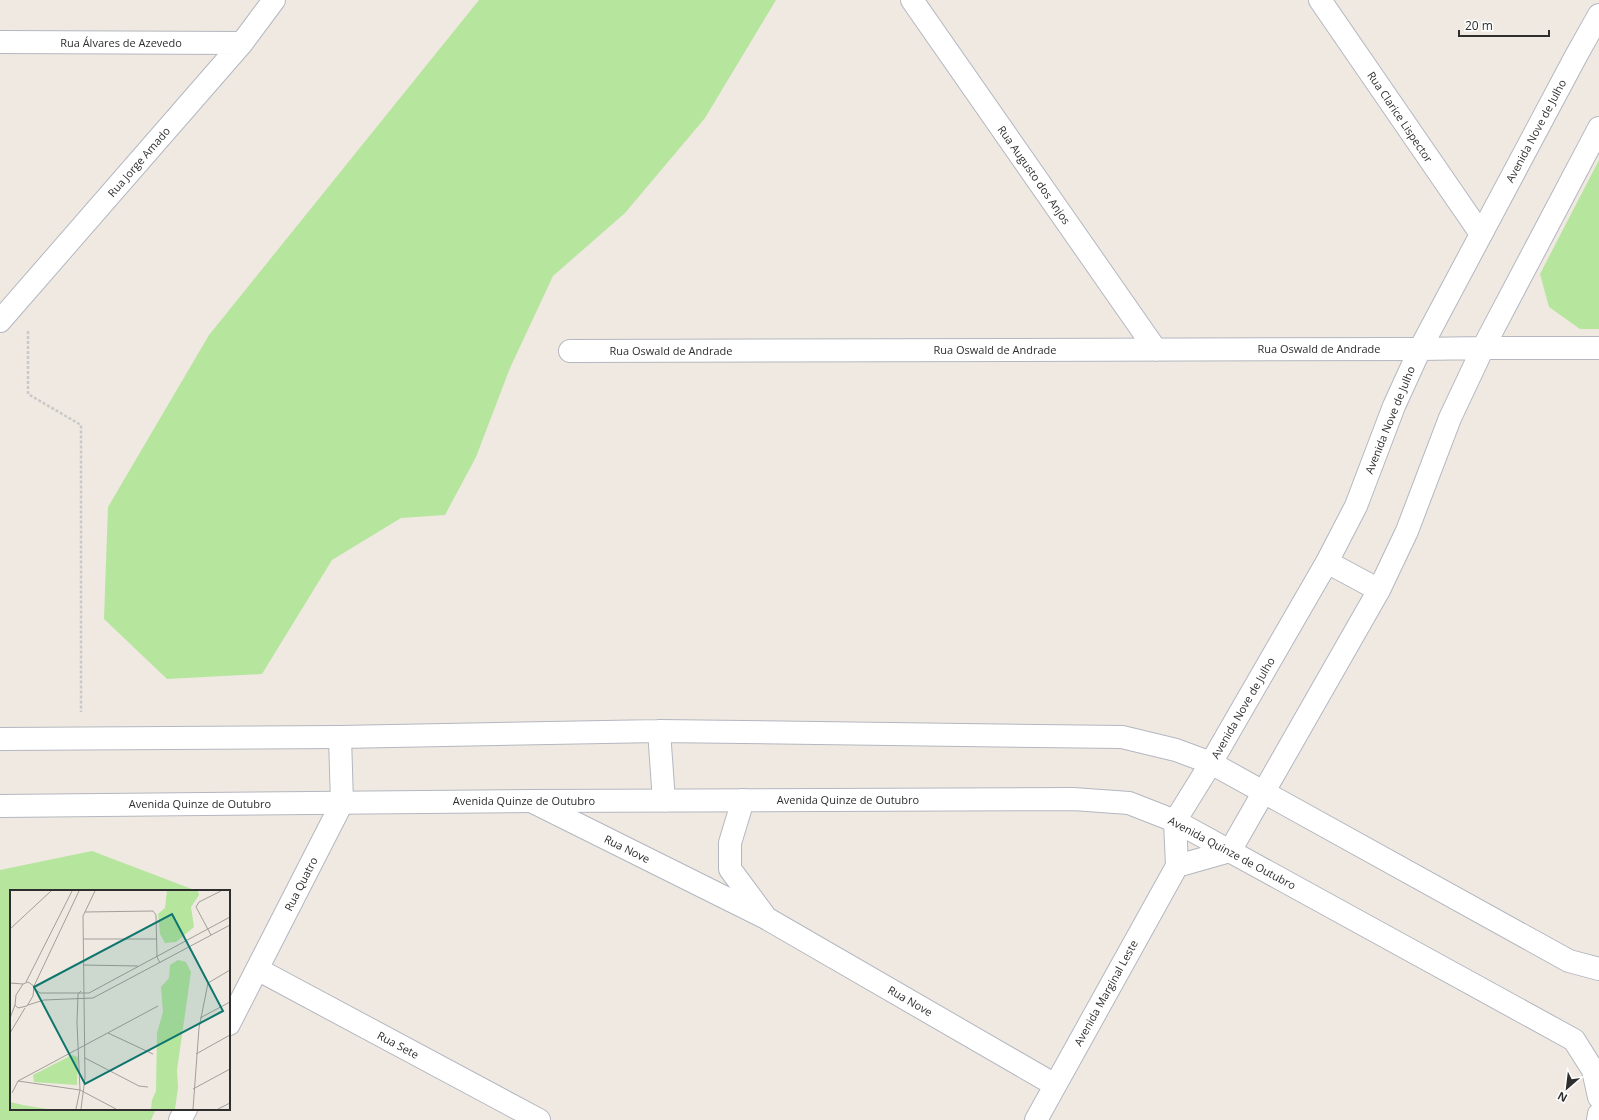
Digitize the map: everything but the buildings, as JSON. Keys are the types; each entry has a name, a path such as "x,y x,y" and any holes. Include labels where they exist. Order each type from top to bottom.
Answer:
{"street":[{"name":"Rua Jorge Amado","path":"0,321 242,44 274,0"},
{"name":"Rua Augusto dos Anjos","path":"912,0 1156,350"},
{"name":"Rua Clarice Lispector","path":"1320,0 1481,234"},
{"name":"Avenida Nove de Julho","path":"1175,821 1211,763 1327,562 1356,506 1394,406 1420,349 1599,15"},
{"name":"Rua Álvares de Azevedo","path":"0,42 242,44"},
{"path":"1175,821 1177,866 1230,851 1379,590 1407,531 1450,418 1483,348 1599,128"},
{"name":"Rua Oswald de Andrade","path":"570,351 1599,348"},
{"path":"1327,562 1379,590"},
{"path":"0,739 340,737 659,731 1122,737 1176,750 1211,763 1569,961 1599,969"},
{"path":"659,731 664,801"},
{"name":"Rua Quatro","path":"230,1022 342,803 340,737"},
{"name":"Avenida Quinze de Outubro","path":"0,806 531,801 1073,799 1129,803 1175,821 1574,1040 1593,1070 1599,1097"},
{"name":"Rua Nove","path":"743,800 730,843 730,869 766,918"},
{"name":"Rua Nove","path":"531,801 766,918 1055,1085"},
{"name":"Avenida Marginal Leste","path":"1036,1120 1177,866"},
{"name":"Rua Sete","path":"257,969 539,1120"},
{"path":"180,1120 185,1110"},
{"path":"1598,1120 1599,1114"}],"path":[{"path":"28,288 28,394 81,425 81,738"}],"green space":[{"path":"479,0 776,0 705,118 625,213 553,276 510,368 476,457 445,515 401,518 332,560 262,674 167,679 104,619 108,507 209,335"},
{"path":"1599,160 1599,329 1580,329 1549,307 1540,274"},
{"path":"92,851 194,890 10,890 10,1110 156,1110 151,1120 0,1120 0,870"}]}
